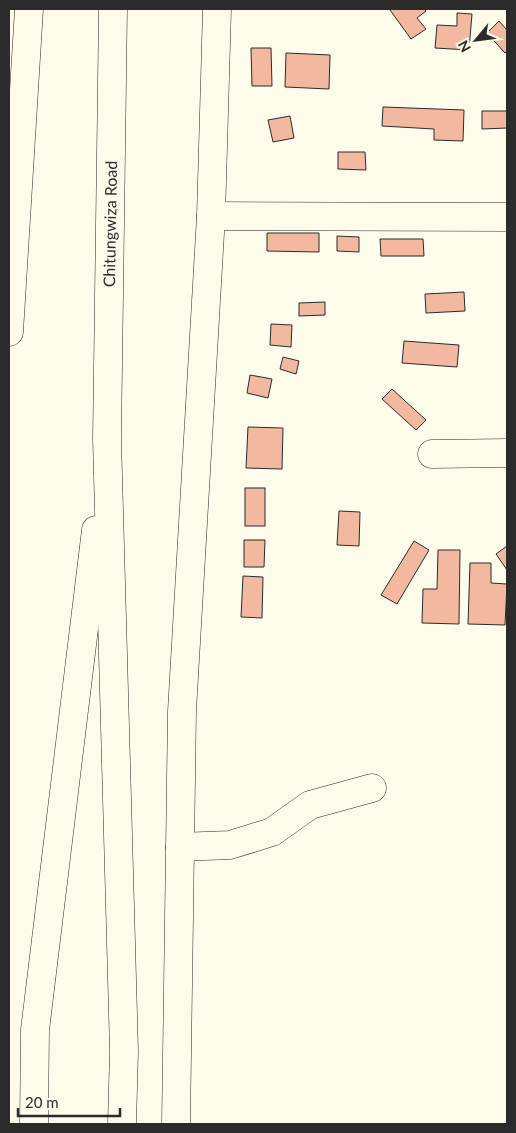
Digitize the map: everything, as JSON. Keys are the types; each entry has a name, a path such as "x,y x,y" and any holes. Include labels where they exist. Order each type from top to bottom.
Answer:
{"main road":[{"path":"9,332 29,9"},
{"name":"Chitungwiza Road","path":"107,439 113,9"},
{"path":"176,1124 182,711 211,216 217,9"},
{"path":"211,216 507,218"},
{"path":"34,1124 35,1030 107,439"},
{"path":"107,439 124,1051 122,1124"},
{"path":"432,454 507,453"},
{"path":"180,848 230,844 272,832 310,805 372,788"}],"building":[{"path":"424,9 426,11 417,18 426,29 411,39 390,10"},
{"path":"457,13 472,14 469,50 435,48 437,25 457,26"},
{"path":"499,21 507,30 507,51 505,53 487,33"},
{"path":"251,48 271,48 272,86 252,86"},
{"path":"286,53 330,55 329,89 285,87"},
{"path":"383,107 464,110 463,141 434,140 434,129 382,126"},
{"path":"482,111 507,111 507,128 482,129"},
{"path":"290,116 294,138 273,142 268,120"},
{"path":"338,152 365,152 366,170 338,169"},
{"path":"267,233 319,233 319,252 267,251"},
{"path":"337,236 359,237 359,252 337,251"},
{"path":"380,239 423,239 424,256 381,256"},
{"path":"464,292 465,311 426,313 425,294"},
{"path":"325,302 325,315 299,316 299,303"},
{"path":"271,324 292,325 291,347 270,345"},
{"path":"404,341 459,345 457,367 402,363"},
{"path":"283,357 299,361 296,374 280,369"},
{"path":"250,375 272,379 268,398 247,393"},
{"path":"392,389 426,420 416,430 382,399"},
{"path":"248,427 283,428 282,469 246,468"},
{"path":"245,488 265,488 265,526 245,526"},
{"path":"339,511 360,512 359,546 337,545"},
{"path":"244,540 265,540 264,567 244,567"},
{"path":"414,541 429,550 397,604 381,595"},
{"path":"507,546 507,570 496,554"},
{"path":"438,550 460,550 459,624 422,623 423,589 437,589"},
{"path":"470,563 491,563 491,583 507,584 505,625 468,624"},
{"path":"243,576 263,577 262,618 241,617"}]}
